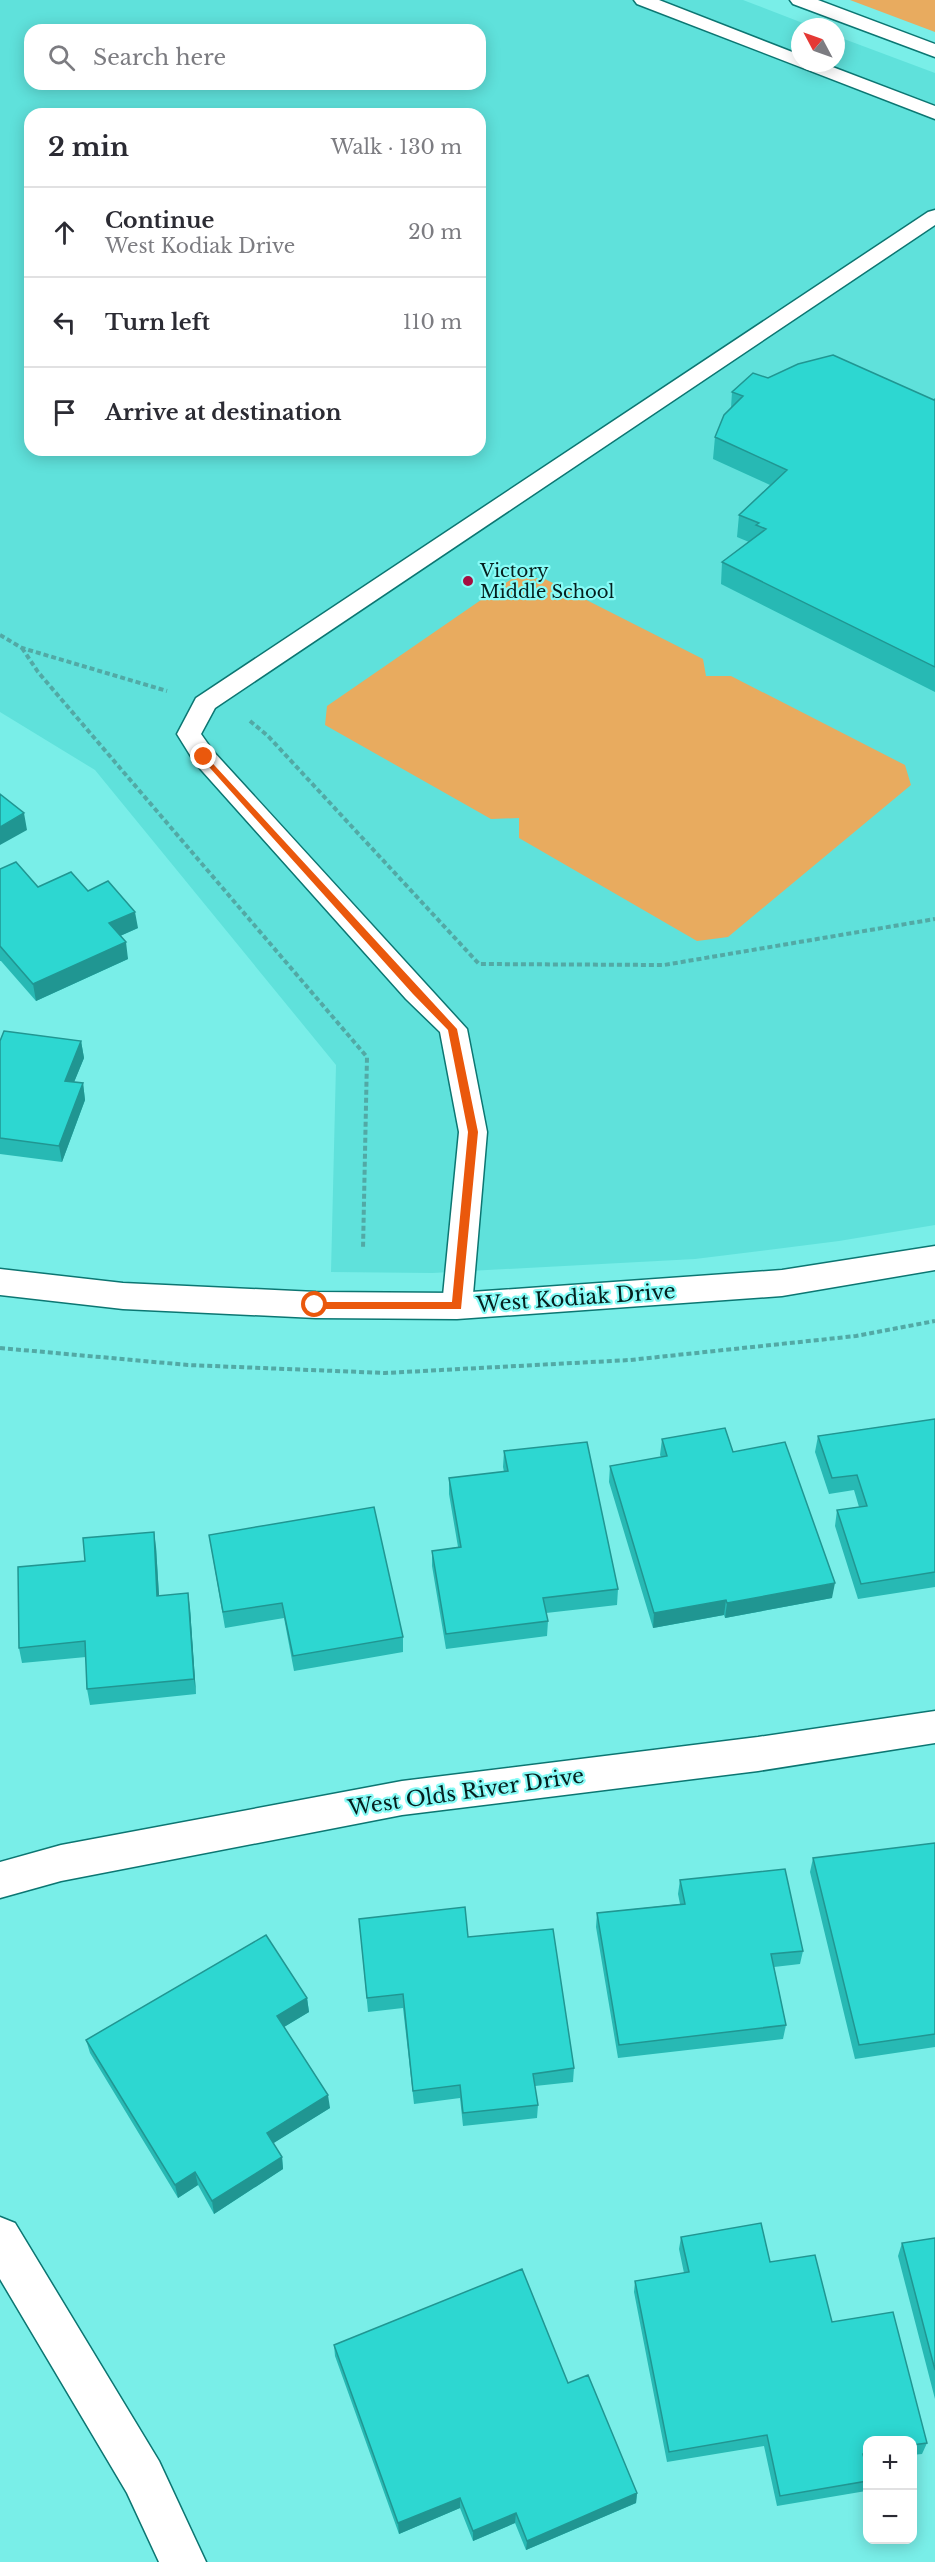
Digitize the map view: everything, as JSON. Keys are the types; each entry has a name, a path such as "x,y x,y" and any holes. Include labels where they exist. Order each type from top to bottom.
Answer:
{"street":[{"path":"800,0 935,51"},
{"name":"West Kodiak Drive","path":"0,1282 134,1296 315,1305 457,1306 782,1283 935,1258"},
{"name":"West Olds River Drive","path":"0,1880 61,1863 402,1798 758,1754 935,1727"},
{"path":"0,2238 143,2477 183,2562"}],"lane":[{"path":"643,0 791,58"},
{"path":"828,72 935,113"},
{"path":"457,1306 473,1132 453,1029 416,992 204,757 189,734 205,703 935,216"}],"path":[{"path":"0,635 22,648 205,703 246,718 268,736 479,964 664,965 935,919"},
{"path":"22,648 45,680 367,1057 363,1249"},
{"path":"0,1348 188,1365 385,1373 630,1360 856,1336 935,1321"}],"shaded area":[{"name":"Victory Middle School","path":"0,0 743,0 791,19 791,72 845,72 845,39 935,73 935,1225 839,1241 695,1259 432,1273 331,1272 336,1065 95,770 0,712"},
{"path":"850,0 935,0 935,32"},
{"path":"513,578 543,578 703,659 706,676 731,676 905,765 911,785 728,937 697,941 519,838 519,818 491,819 325,725 327,706"}],"building":[{"path":"833,355 935,399 935,667 722,562 766,529 756,525 759,523 739,515 787,470 715,437 724,415 743,396 732,392 753,373 768,378 798,364"},
{"path":"0,794 24,813 0,827"},
{"path":"16,862 38,887 71,872 88,891 108,881 135,912 109,923 126,942 33,984 0,946 0,869"},
{"path":"4,1031 81,1041 65,1081 83,1083 59,1146 0,1138 0,1041"},
{"path":"935,1419 935,1572 861,1584 837,1510 867,1506 857,1475 832,1478 818,1436"},
{"path":"725,1428 733,1452 785,1442 835,1583 727,1603 726,1600 654,1613 610,1466 667,1456 662,1439"},
{"path":"587,1442 618,1589 543,1598 548,1621 446,1634 432,1551 461,1547 449,1478 508,1471 504,1451"},
{"path":"374,1507 403,1637 293,1656 282,1603 223,1612 209,1535"},
{"path":"154,1532 157,1596 188,1593 194,1679 87,1689 85,1641 19,1648 18,1567 85,1561 83,1538"},
{"path":"935,1843 935,2034 859,2045 813,1858"},
{"path":"785,1869 803,1951 771,1954 786,2025 619,2045 597,1913 685,1904 680,1880"},
{"path":"465,1907 468,1937 553,1929 574,2068 533,2074 538,2105 463,2113 460,2085 413,2091 403,1994 367,1998 359,1919"},
{"path":"266,1935 307,1998 277,2016 328,2095 267,2133 282,2157 212,2201 195,2172 175,2185 86,2040"},
{"path":"761,2223 770,2262 815,2255 832,2322 893,2312 927,2443 917,2444 917,2436 863,2436 863,2482 780,2496 767,2435 669,2452 635,2281 689,2272 681,2237"},
{"path":"935,2238 935,2370 902,2243"},
{"path":"522,2269 568,2383 588,2375 637,2493 527,2541 516,2513 473,2531 460,2498 398,2523 334,2345"}],"place":[{"name":"Victory Middle School","path":"468,581"}],"route":[{"path":"204,757 416,992 453,1029 473,1132 457,1306 315,1305"}]}
